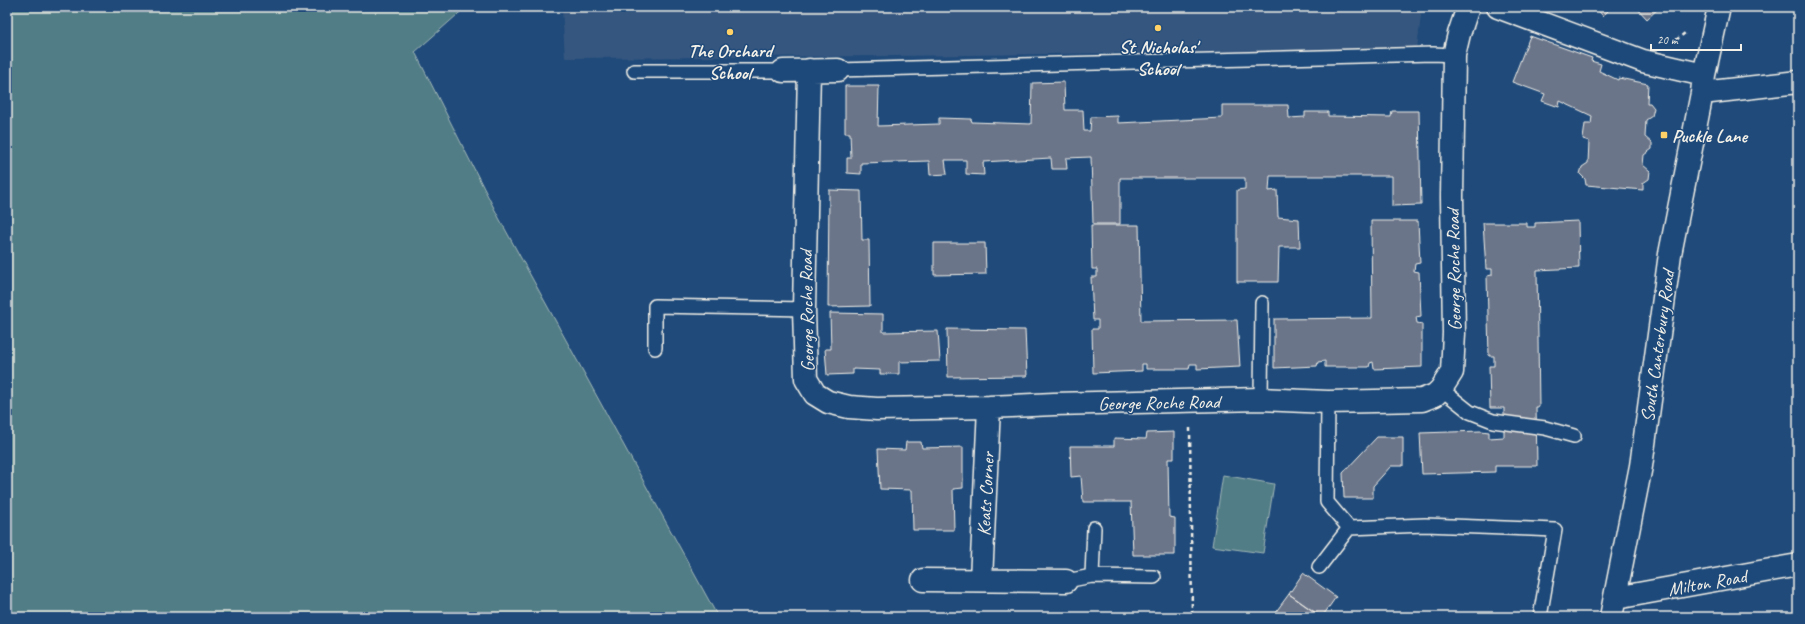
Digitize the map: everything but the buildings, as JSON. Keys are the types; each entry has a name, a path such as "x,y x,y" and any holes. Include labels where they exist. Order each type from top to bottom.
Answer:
{"street":[{"name":"George Roche Road","path":"809,70 804,309 806,379 815,394 828,402 849,407 877,409 989,408 1054,404 1261,399 1328,402 1422,400 1435,394 1441,389 1452,372 1454,353 1452,197 1454,55 1468,7"},
{"path":"1498,7 1703,84 1798,82"},
{"name":"South Canterbury Road","path":"1613,608 1641,466 1670,254 1719,7"},
{"path":"782,71 838,70"},
{"name":"Keats Corner","path":"981,580 989,408"},
{"name":"Milton Road","path":"1613,608 1798,565"},
{"path":"923,580 1066,581"}],"lane":[{"path":"838,70 1433,54 1454,55"},
{"path":"634,71 782,71"},
{"path":"1261,399 1262,303"},
{"path":"655,348 655,306 804,309"},
{"path":"1441,389 1470,412 1493,421 1545,428 1574,436"},
{"path":"1328,402 1327,502 1349,528"},
{"path":"1319,567 1349,528 1425,524 1555,530 1540,617"},
{"path":"1092,576 1094,528"},
{"path":"1066,581 1092,576 1154,577"}],"path":[{"path":"1189,401 1192,617"}],"shaded area":[{"path":"562,7 1422,7 1417,49 893,56 565,58"}],"green space":[{"path":"7,7 466,7 415,52 499,218 718,617 7,617"},
{"path":"1223,475 1274,484 1263,553 1212,546"}],"place":[{"name":"St Nicholas' School","path":"1158,28"},
{"name":"The Orchard School","path":"730,32"},
{"name":"Puckle Lane","path":"1664,135"}]}
